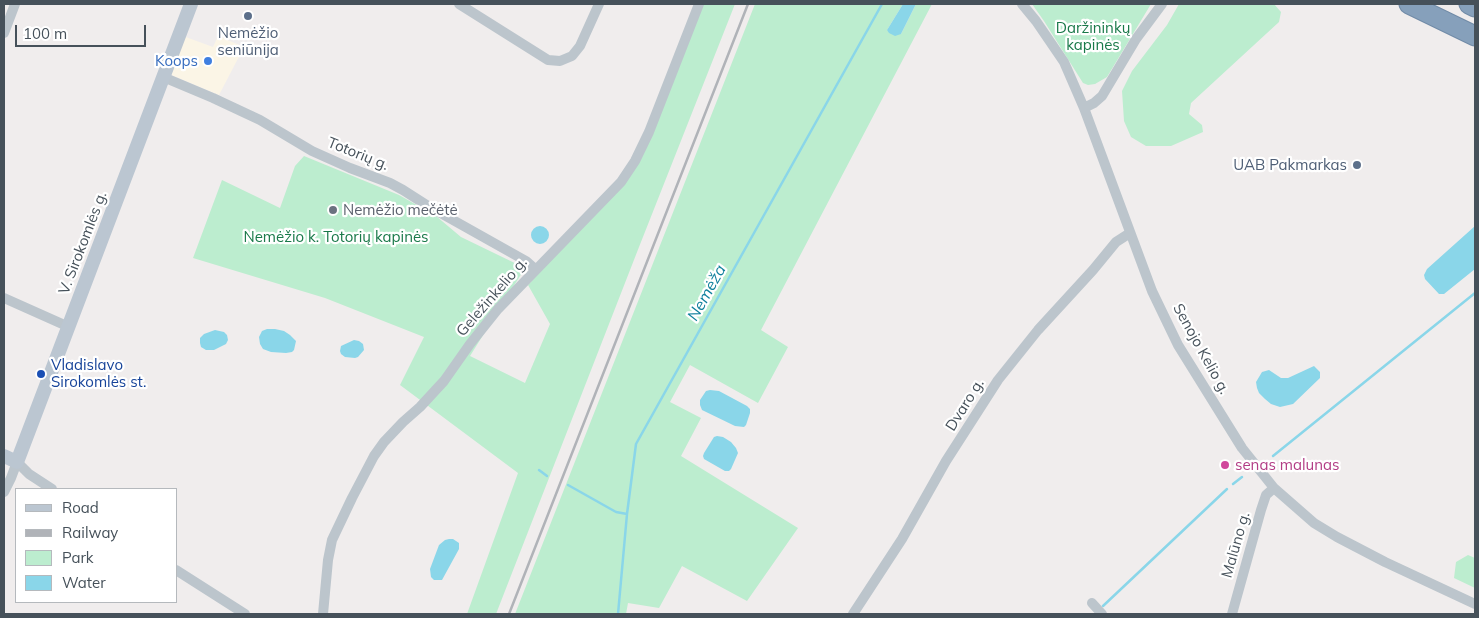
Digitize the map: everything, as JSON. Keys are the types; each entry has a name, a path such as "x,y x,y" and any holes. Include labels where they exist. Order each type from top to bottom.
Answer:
{"highway":[{"path":"1409,4 1475,36"},
{"path":"1469,4 1475,7"}],"main road":[{"name":"V. Sirokomlės g.","path":"17,462 191,4"},
{"path":"4,456 17,462"}],"street":[{"path":"4,33 15,4"},
{"path":"459,4 548,60 560,61 572,56 580,46 599,4"},
{"name":"Geležinkelio g.","path":"323,614 326,575 332,540 374,456 402,422 420,407 444,381 498,309 621,182 635,161 650,132 699,4"},
{"name":"Senojo Kelio g.","path":"1022,4 1064,62 1084,108 1152,291 1178,345 1242,448 1274,488 1314,523 1401,570 1475,604"},
{"path":"1084,108 1102,96 1136,39 1162,4"},
{"name":"Totorių g.","path":"163,77 260,120 312,151 390,183 526,261 535,269"},
{"name":"Dvaro g.","path":"853,614 902,539 946,461 998,380 1038,330 1116,242 1130,233"},
{"path":"4,298 69,327"},
{"path":"17,462 29,474 50,488"},
{"name":"V. Sirokomlės g.","path":"4,492 17,462"},
{"name":"Malūno g.","path":"1232,614 1266,495 1274,488"},
{"path":"178,571 245,614"},
{"path":"1092,603 1102,614"}],"shaded area":[{"path":"183,36 213,47 218,36 244,47 219,95 169,74"}],"green space":[{"name":"Nemėžio k. Totorių kapinės","path":"703,4 735,4 496,614 467,614 518,473 400,385 424,337 325,298 193,258 222,180 280,208 295,166 304,156 399,195 436,216 461,237 525,268 470,356 525,383 550,324 528,285 628,175"},
{"path":"755,4 903,4 887,30 901,34 916,4 932,4 761,330 788,347 758,403 690,365 670,402 701,418 681,456 798,528 747,601 682,566 659,608 628,603 626,614 515,614"},
{"name":"Daržininkų kapinės","path":"1032,4 1151,4 1107,77 1095,84 1088,85 1083,83"},
{"path":"1179,4 1274,4 1281,12 1279,22 1191,103 1189,114 1202,125 1203,132 1171,146 1146,146 1131,137 1124,121 1122,91 1132,71 1167,25"},
{"path":"1468,555 1475,558 1475,588 1454,578 1456,562"}],"water":[{"path":"903,4 916,4 901,34 895,36 887,30"},
{"path":"540,226 546,229 549,235 546,241 540,244 534,241 531,235 534,229"},
{"path":"1475,226 1475,269 1444,294 1439,294 1425,279 1424,275 1427,269"},
{"path":"267,329 284,331 290,335 296,341 294,350 286,353 271,352 263,349 259,337 262,331"},
{"path":"215,330 224,332 227,335 228,340 226,344 214,350 206,350 201,347 200,338 204,334"},
{"path":"354,340 363,344 364,350 358,357 345,357 341,354 341,346"},
{"path":"1314,366 1320,372 1320,378 1293,404 1280,407 1271,404 1259,393 1256,382 1262,372 1269,370 1281,378 1288,378"},
{"path":"706,391 719,391 750,409 744,427 735,426 702,410 700,400"},
{"path":"717,436 731,442 738,453 729,471 725,471 704,459 704,453 714,437"},
{"path":"449,539 459,543 459,549 442,580 434,580 431,577 430,569 439,545"}],"waterway":[{"name":"Nemėža","path":"618,614 627,514 636,444 882,4"},
{"path":"1273,456 1475,293"},
{"path":"539,470 547,476"},
{"path":"1233,484 1242,477"},
{"path":"568,485 616,512 627,514"},
{"path":"1103,606 1227,489"}],"railway":[{"path":"509,614 748,4"}],"place":[{"name":"Nemėžio seniūnija","path":"248,16"},
{"name":"Koops","path":"208,61"},
{"name":"UAB Pakmarkas","path":"1357,165"},
{"name":"Nemėžio mečėtė","path":"333,210"},
{"name":"Vladislavo Sirokomlės st.","path":"41,374"},
{"name":"senas malunas","path":"1225,465"}]}
